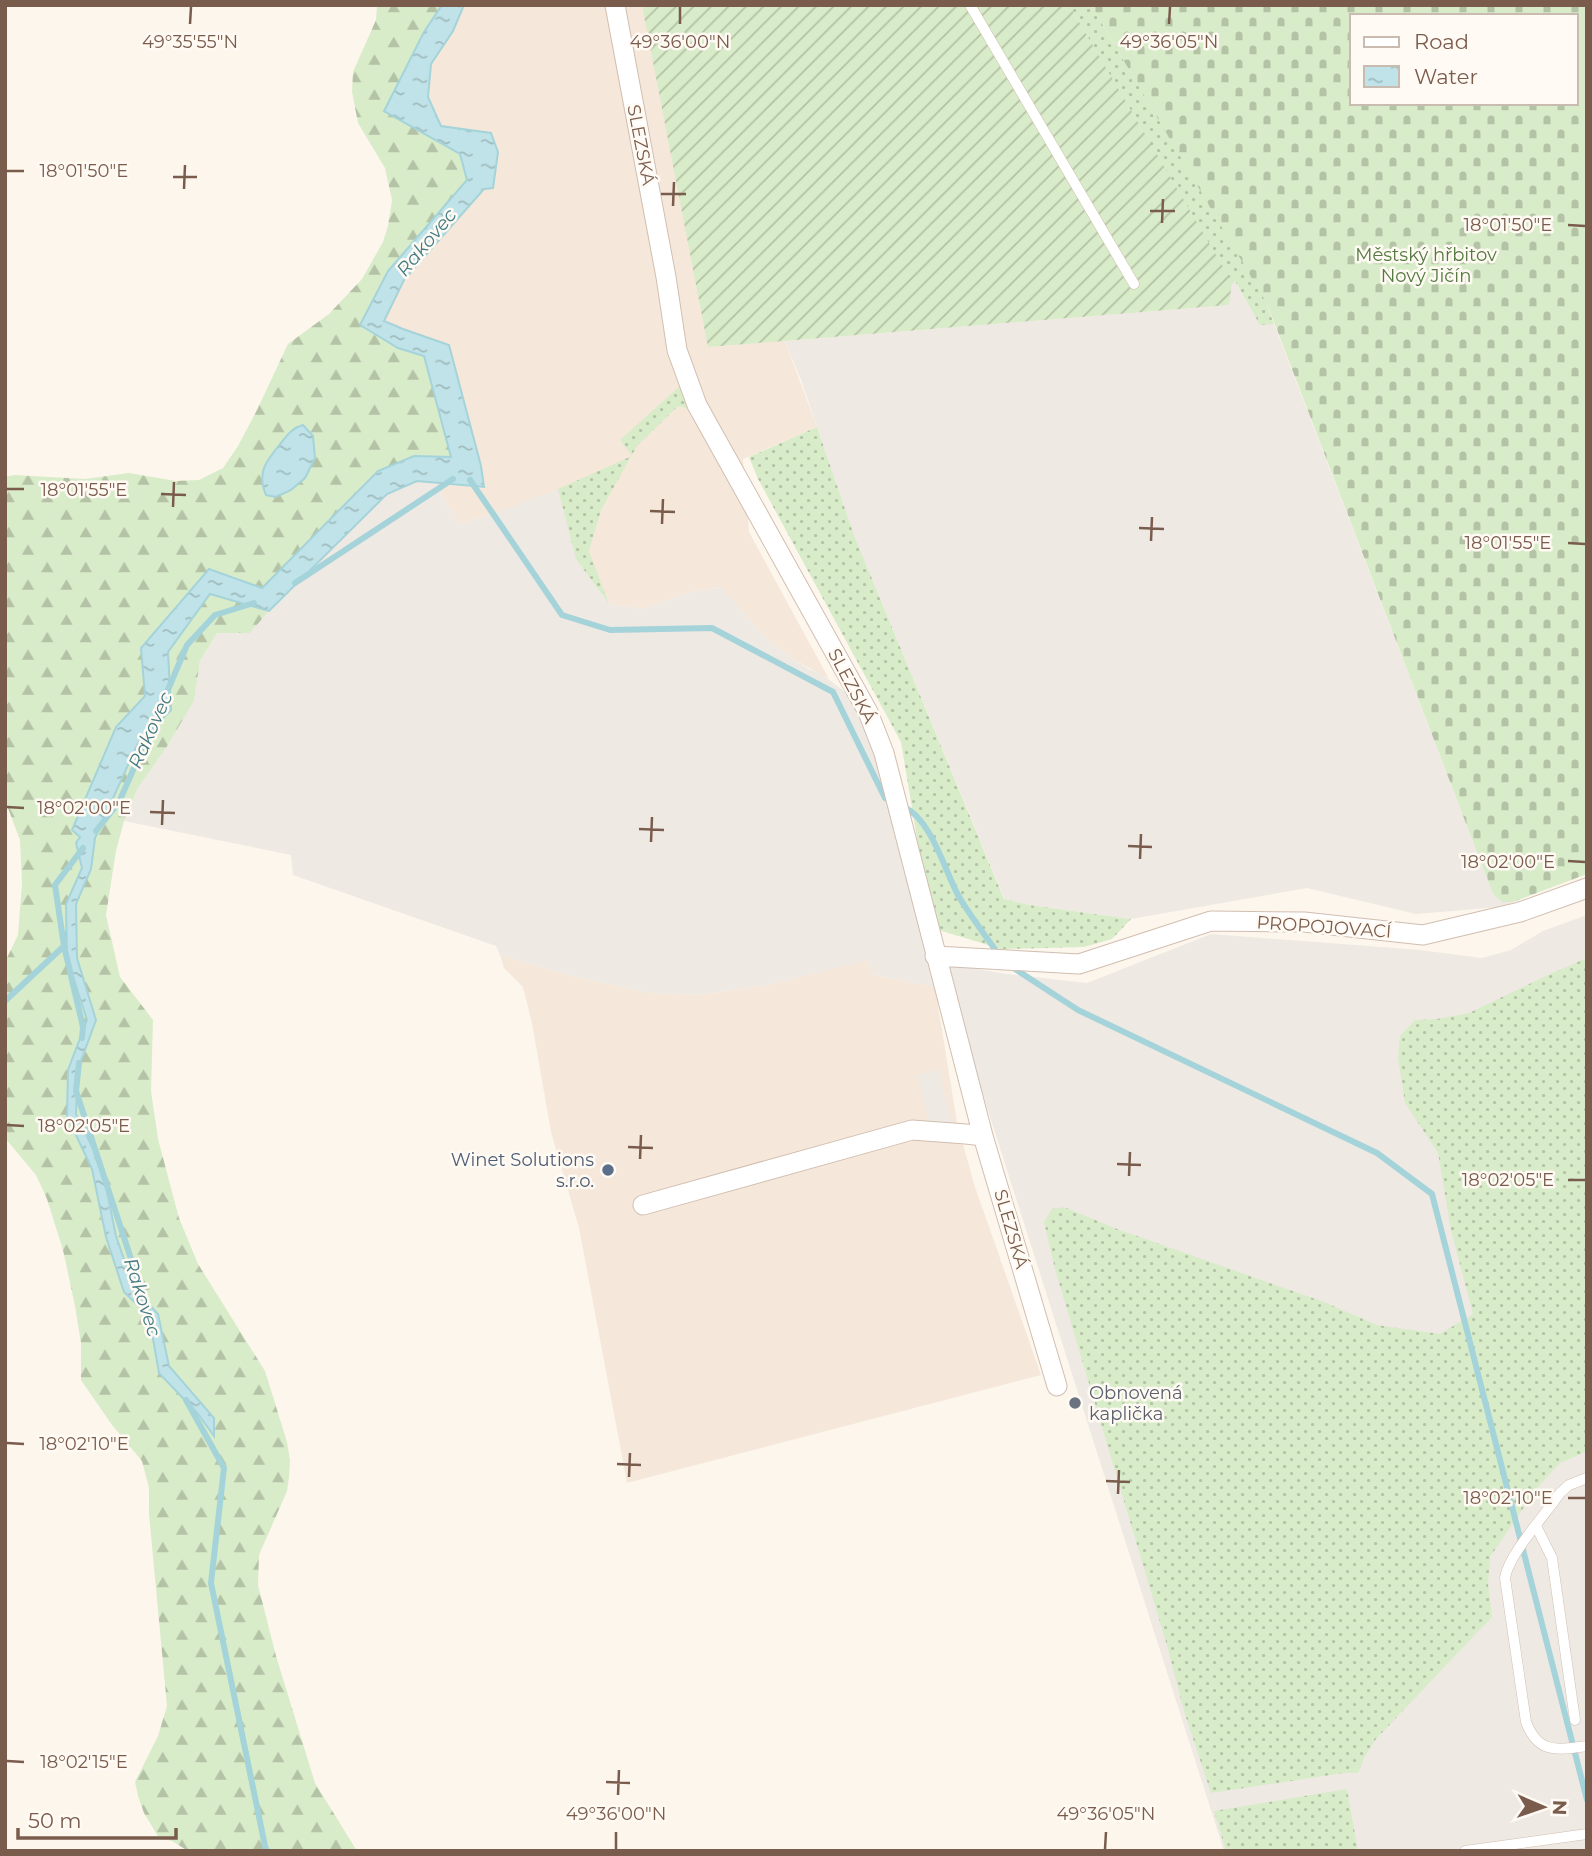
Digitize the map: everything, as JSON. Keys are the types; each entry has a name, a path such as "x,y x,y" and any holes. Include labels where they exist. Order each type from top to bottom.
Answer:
{"street":[{"name":"SLEZSKÁ","path":"615,5 677,350 697,405 868,712 884,753 983,1136 1057,1386"},
{"name":"PROPOJOVACÍ","path":"935,956 1079,964 1211,922 1304,922 1423,935 1520,912 1587,888"},
{"path":"643,1205 912,1130 983,1136"}],"lane":[{"path":"970,5 1133,284"},
{"path":"1587,1478 1569,1485 1560,1493 1512,1558 1505,1578 1526,1722 1531,1734 1540,1744 1553,1749 1587,1746"},
{"path":"1536,1526 1552,1558 1575,1720"},
{"path":"1465,1851 1587,1834"}],"shaded area":[{"path":"464,5 1068,5 1232,282 1229,305 785,341 817,427 743,459 749,532 829,679 791,658 767,639 720,587 687,593 642,609 609,604 576,559 492,514 459,524 434,482 484,486 449,345 384,321 404,280 484,189 493,188 498,152 441,126 428,97 431,64 453,31"},
{"path":"1234,280 1260,324 1274,324 1493,894 1502,902 1513,902 1501,907 1416,914 1307,888 1131,919 1005,900 854,535 785,341 1229,305"},
{"path":"417,481 434,482 459,524 558,489 576,559 609,604 642,609 687,593 721,587 767,639 791,658 821,674 848,694 864,715 935,987 874,975 868,960 768,985 697,995 651,993 575,977 500,955 496,946 293,875 291,855 124,821 138,788 194,701 200,661 217,633 250,633 387,494"},
{"path":"1587,915 1587,1851 1224,1851 941,963 1087,983 1211,934 1420,950 1482,958 1511,950 1543,931"},
{"path":"500,955 575,977 651,993 697,995 768,985 868,959 874,975 935,987 957,1122 974,1184 1041,1375 627,1483 579,1228 551,1132 532,1023 523,987 504,968"},
{"path":"939,1070 952,1124 931,1130 917,1075"}],"green space":[{"path":"377,5 442,5 424,32 384,111 460,154 467,180 388,271 360,324 398,348 424,356 451,457 414,456 378,471 262,589 209,569 141,647 145,696 115,728 73,830 80,838 76,843 82,868 66,904 67,958 87,1020 68,1070 67,1116 92,1169 106,1237 124,1292 149,1315 159,1373 214,1435 214,1418 169,1366 158,1314 134,1288 116,1236 102,1167 76,1114 78,1070 96,1019 77,958 76,904 91,869 95,838 138,743 171,710 167,652 210,594 269,611 250,633 217,633 200,661 194,701 138,788 124,821 116,851 106,915 120,977 153,1020 151,1091 158,1139 179,1218 198,1264 265,1371 287,1442 290,1460 287,1491 259,1555 258,1585 276,1656 315,1783 357,1851 188,1851 172,1841 159,1838 144,1813 135,1782 158,1736 167,1706 149,1514 149,1488 142,1461 112,1425 81,1380 81,1343 75,1306 63,1250 47,1199 36,1175 5,1138 5,962 18,935 22,883 20,840 5,800 5,477 14,475 85,479 129,473 176,481 199,480 223,468 257,410 288,344 329,314 362,279 383,242 392,200 385,168 358,123 352,92 353,72 376,20"},
{"path":"642,5 1069,5 1232,282 1229,305 708,347"},
{"path":"1069,5 1091,5 1265,299 1274,324 1260,325 1235,281 1231,285"},
{"name":"Městský hřbitov Nový Jičín","path":"1091,5 1587,5 1587,874 1513,902 1502,902 1493,894 1267,304"},
{"path":"680,386 689,409 678,406 637,446 632,456 620,440"},
{"path":"817,427 854,535 1004,899 1131,919 1112,939 1084,947 1001,949 932,928 901,742 758,479 749,457"},
{"path":"631,456 601,510 589,551 609,604 576,559 558,489"},
{"path":"1587,958 1587,1451 1560,1463 1537,1488 1490,1557 1488,1584 1492,1617 1376,1739 1358,1773 1211,1793 1184,1711 1055,1269 1044,1222 1052,1209 1064,1207 1117,1229 1324,1302 1377,1325 1440,1334 1473,1314 1451,1230 1438,1153 1405,1103 1398,1058 1400,1036 1415,1020 1469,1013"},
{"path":"1347,1789 1358,1851 1226,1851 1214,1811"}],"water":[{"path":"442,5 464,5 453,31 431,64 428,97 441,126 491,133 498,152 493,188 484,189 404,280 384,321 449,345 481,466 484,487 417,481 387,494 269,611 210,594 168,652 171,710 138,743 95,838 91,869 76,904 77,958 96,1020 78,1069 76,1114 102,1167 116,1236 134,1288 158,1314 169,1366 214,1418 214,1436 198,1414 159,1373 149,1316 124,1292 106,1237 92,1169 67,1116 68,1070 87,1020 67,958 66,904 82,868 76,843 80,837 72,830 116,727 145,696 141,648 209,569 262,588 378,471 414,456 451,457 424,356 398,348 360,325 388,271 467,180 460,154 384,111 424,32"},
{"path":"303,425 313,436 315,458 305,478 291,490 276,497 266,495 262,480 267,461 290,432"}],"waterway":[{"name":"Rakovec","path":"295,583 453,479"},
{"path":"470,480 562,615 610,630 712,628 833,692 885,798 891,801"},
{"name":"Rakovec","path":"167,692 187,645 215,615 254,603"},
{"name":"Rakovec","path":"96,831 119,802 152,727"},
{"path":"904,807 914,813 930,834 958,895 999,955"},
{"name":"Rakovec","path":"82,1038 83,1027 64,946 55,885 83,848"},
{"path":"5,1001 64,946"},
{"path":"1012,967 1078,1010 1377,1153 1432,1194 1587,1800"},
{"name":"Rakovec","path":"79,1063 76,1091 152,1323"},
{"name":"Rakovec","path":"186,1400 224,1468 211,1583 267,1851"}],"place":[{"name":"Winet Solutions s.r.o.","path":"608,1170"},
{"name":"Obnovená kaplička","path":"1075,1403"}]}
